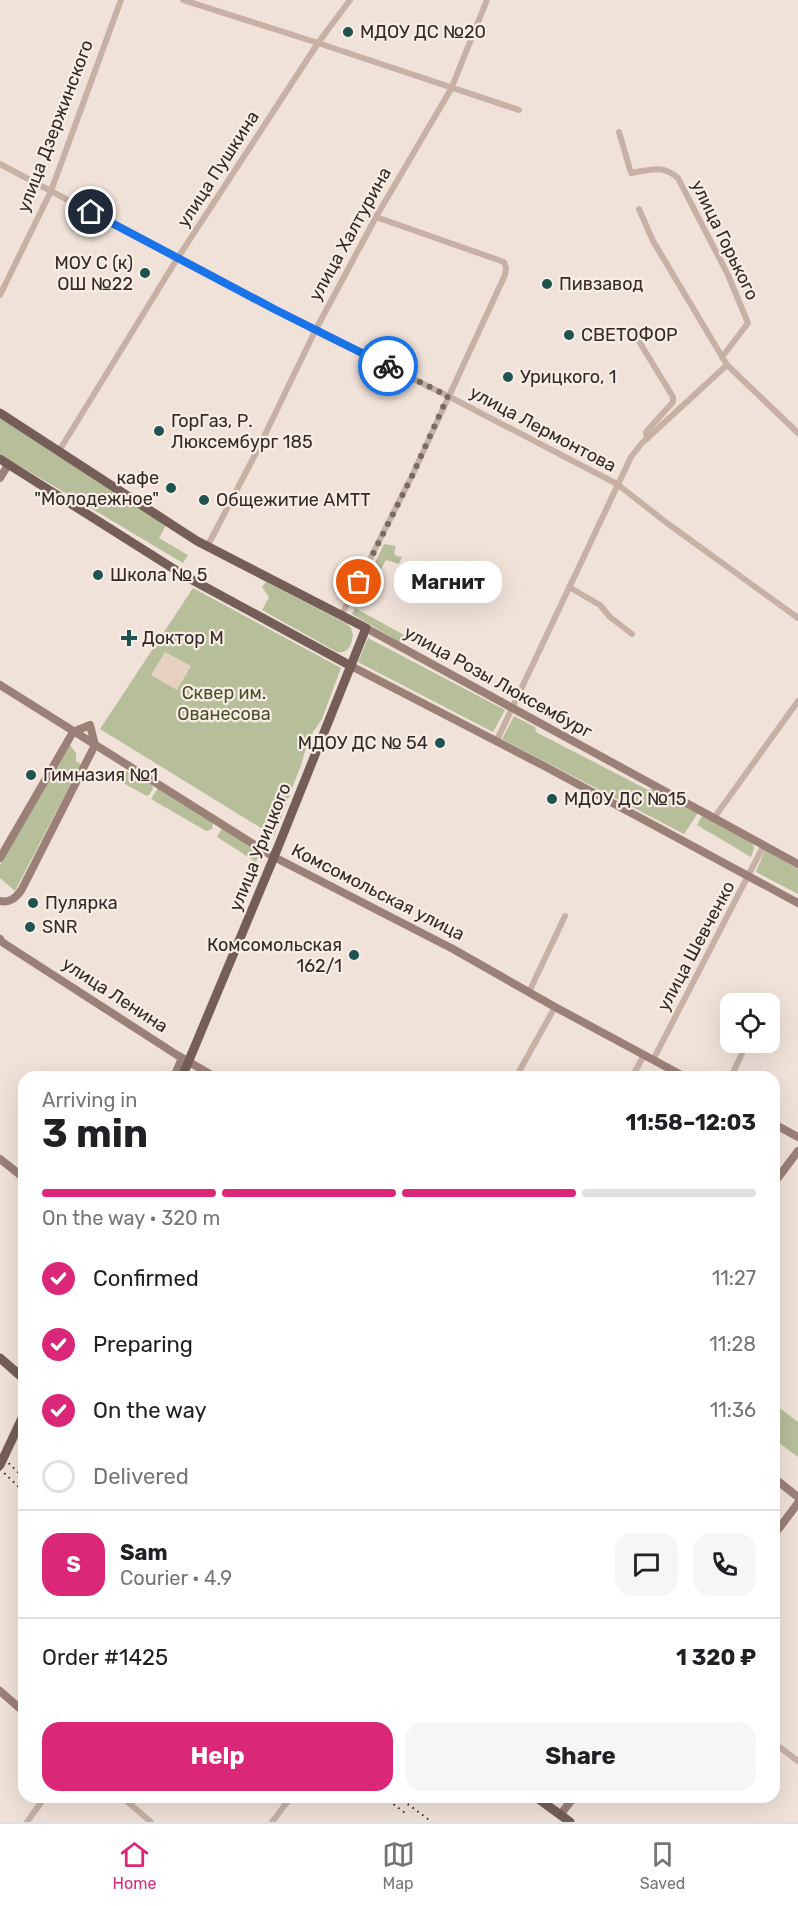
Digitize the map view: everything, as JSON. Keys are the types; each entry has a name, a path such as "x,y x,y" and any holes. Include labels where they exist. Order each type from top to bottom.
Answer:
{"main road":[{"name":"улица Розы Люксембург","path":"0,413 207,547 366,628 512,710 798,864"},
{"path":"0,478 4,462 185,576 798,903"},
{"name":"улица Урицкого","path":"183,1071 186,1060 274,857 366,628"},
{"name":"Комсомольская улица","path":"0,685 274,857 453,949 674,1071"},
{"path":"0,858 73,732 90,725 95,745 22,889 13,899 7,902 0,901"},
{"name":"улица Ленина","path":"0,939 205,1071"},
{"name":"улица Урицкого","path":"178,1071 186,1060"},
{"path":"780,1127 798,1137"},
{"path":"780,1175 798,1151"},
{"path":"0,1159 18,1174"},
{"path":"0,1358 18,1374"},
{"path":"0,1465 18,1427"},
{"path":"780,1483 798,1497"},
{"path":"780,1526 798,1503"},
{"path":"0,1691 18,1707"},
{"path":"544,1803 570,1822"},
{"path":"560,1815 569,1803"}],"street":[{"name":"улица Дзержинского","path":"0,295 51,191 121,0"},
{"path":"183,0 519,110"},
{"name":"улица Пушкина","path":"59,451 177,259 318,43 350,0"},
{"name":"улица Халтурина","path":"207,547 315,331 376,217 451,89 487,0"},
{"name":"улица Горького","path":"619,132 631,174 658,169 669,170 678,178 728,275 748,324 722,357"},
{"name":"улица Лермонтова","path":"0,164 315,331 448,396 617,484 798,618"},
{"path":"639,209 653,241 726,365 798,433"},
{"path":"341,616 398,506 505,275 506,268 504,262 376,217"},
{"path":"637,338 673,397 673,402 646,432 647,439"},
{"path":"495,742 631,457 726,365"},
{"path":"568,587 600,605 610,617 632,634"},
{"path":"714,818 798,701"},
{"name":"улица Шевченко","path":"653,1060 764,845"},
{"path":"529,992 565,916"},
{"path":"519,1071 555,1007"},
{"path":"734,1071 742,1053"},
{"path":"635,1071 644,1055"},
{"path":"780,1748 798,1761"},
{"path":"27,1822 41,1803"},
{"path":"129,1803 151,1822"},
{"path":"272,1822 286,1803"}],"green space":[{"path":"0,418 167,523 159,538 188,555 183,563 0,454"},
{"path":"384,544 396,546 394,552 396,556 402,557 399,564 386,560 360,605 356,603"},
{"path":"266,582 347,624 353,635 349,648 344,652 337,652 262,610 269,597 262,587"},
{"name":"Сквер им. Ованесова","path":"193,588 341,668 322,719 306,748 274,836 100,729"},
{"path":"355,608 404,635 400,642 352,614"},
{"path":"368,638 505,710 493,732 358,662"},
{"path":"514,716 535,727 536,732 698,813 684,834 502,739"},
{"path":"69,744 76,753 76,761 81,764 15,891 0,878 0,865"},
{"path":"127,771 152,785 150,794 147,796 125,784 122,777"},
{"path":"158,788 211,821 212,829 206,831 151,799"},
{"path":"702,816 752,842 754,848 751,857 697,825"},
{"path":"222,828 260,852 256,862 217,837"},
{"path":"765,850 798,869 798,894 756,872"},
{"path":"780,1408 798,1422 798,1457 780,1444"}],"shaded area":[{"path":"165,652 191,666 177,690 151,675"}],"railway":[{"path":"0,1455 18,1472"},
{"path":"0,1469 18,1486"},
{"path":"392,1803 405,1813"},
{"path":"406,1803 432,1822"}],"way so far":[{"path":"359,582 393,516 448,396 388,366"}],"place":[{"name":"МДОУ ДС №20","path":"348,32"},
{"name":"МОУ С (к) ОШ №22","path":"145,273"},
{"name":"Пивзавод","path":"547,284"},
{"name":"СВЕТОФОР","path":"569,335"},
{"name":"Урицкого, 1","path":"508,377"},
{"name":"ГорГаз, Р. Люксембург 185","path":"159,431"},
{"name":"кафе \"Молодежное\"","path":"171,488"},
{"name":"Общежитие АМТТ","path":"204,500"},
{"name":"Школа № 5","path":"98,575"},
{"name":"Магнит","path":"359,582"},
{"name":"Доктор М","path":"129,638"},
{"name":"МДОУ ДС № 54","path":"440,743"},
{"name":"Гимназия №1","path":"31,775"},
{"name":"МДОУ ДС №15","path":"552,799"},
{"name":"Пулярка","path":"33,903"},
{"name":"SNR","path":"30,927"},
{"name":"Комсомольская 162/1","path":"354,955"}],"route":[{"path":"91,212 315,331 388,366"}]}
